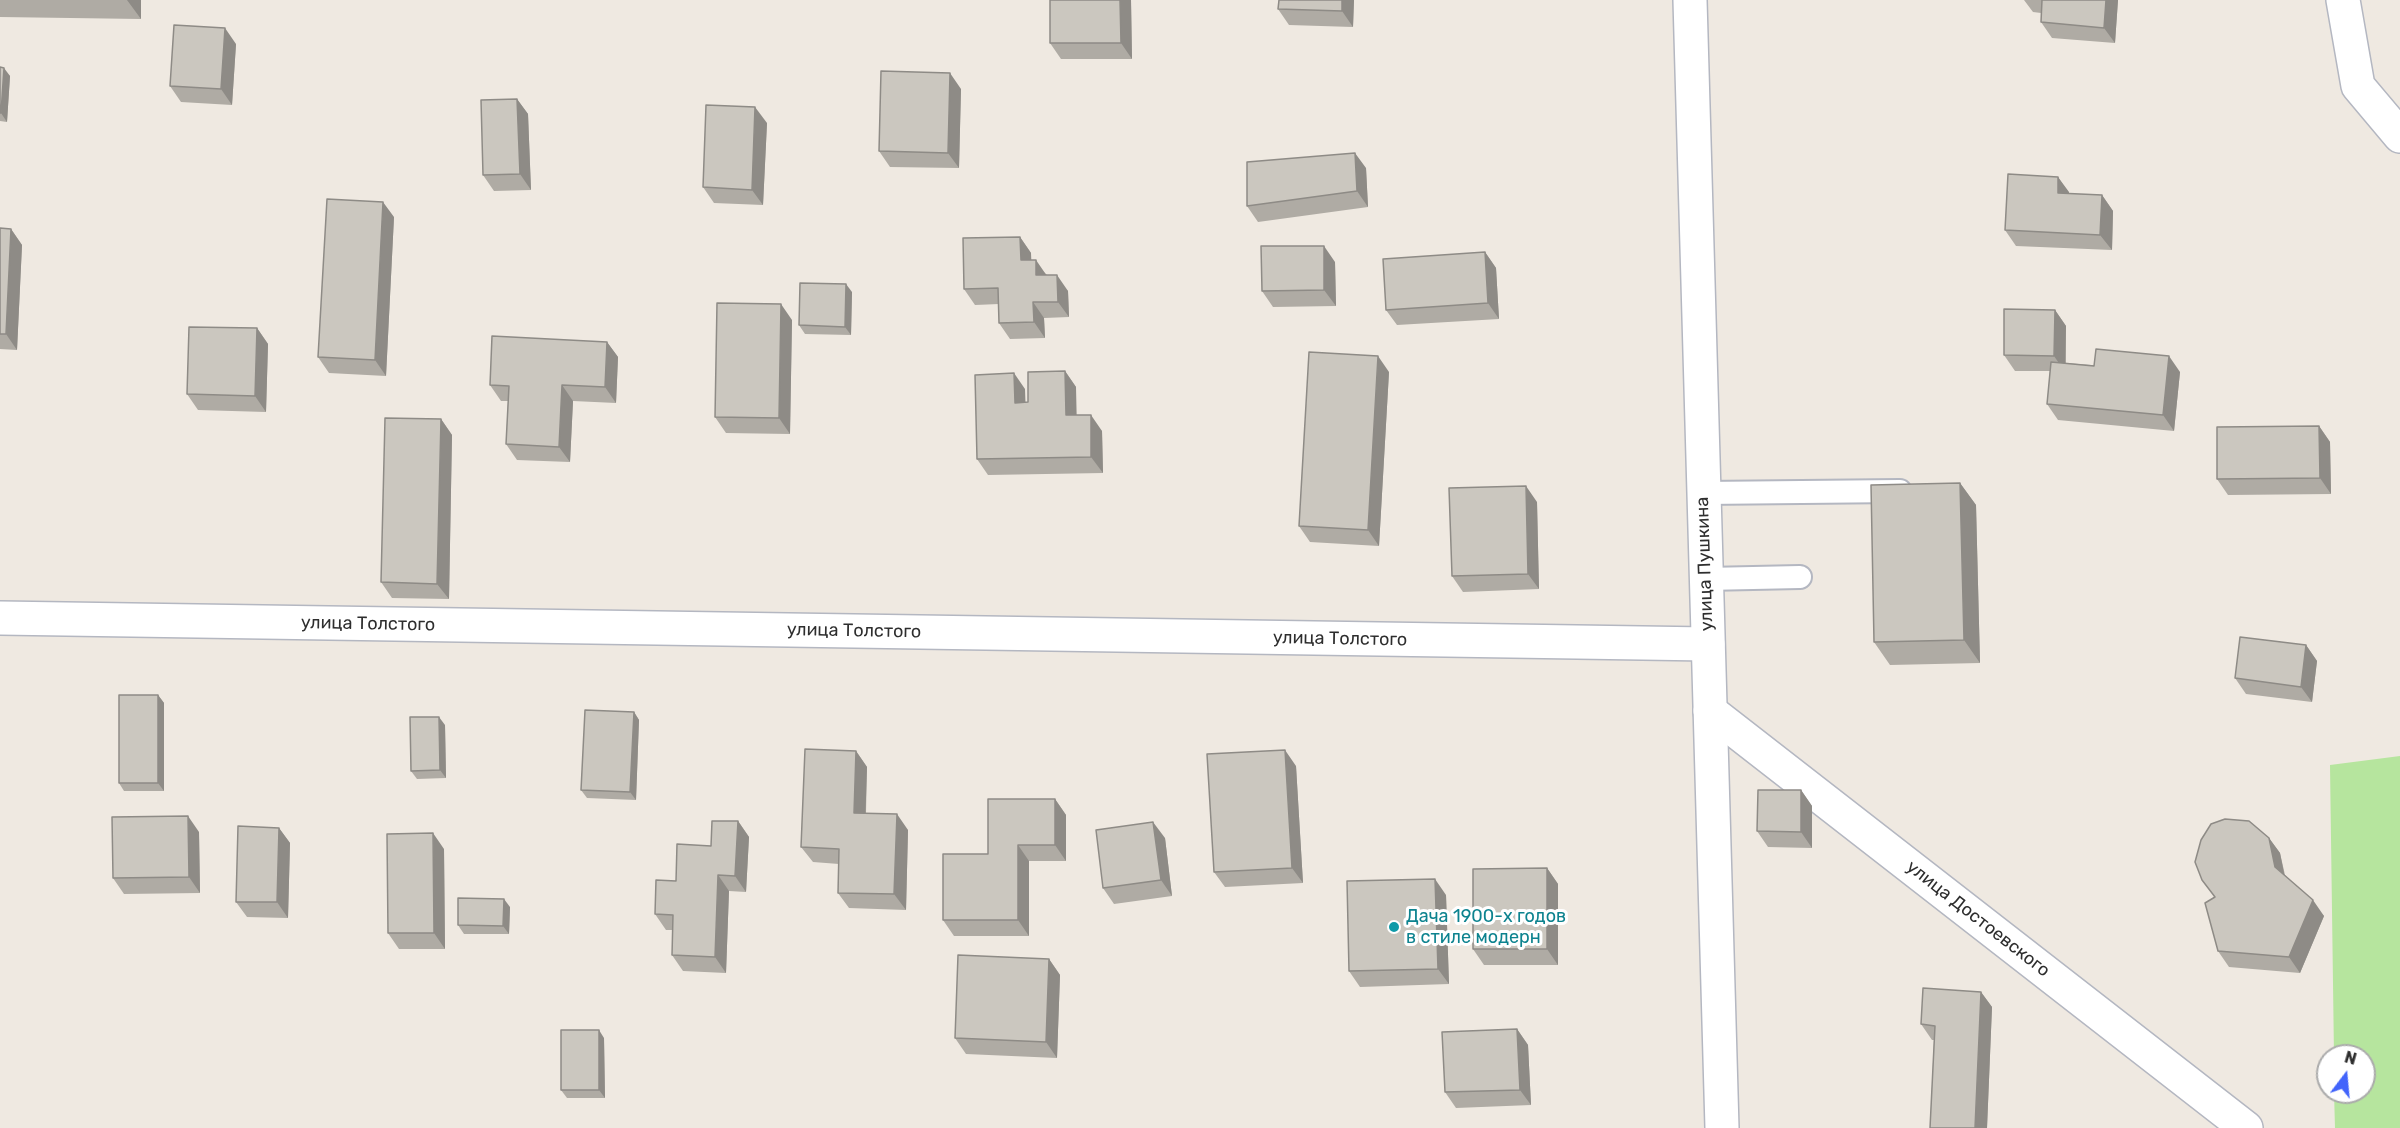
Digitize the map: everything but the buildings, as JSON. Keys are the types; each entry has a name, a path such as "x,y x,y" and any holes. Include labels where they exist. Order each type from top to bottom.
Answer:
{"street":[{"name":"улица Пушкина","path":"1690,0 1722,1128"},
{"path":"2343,0 2358,86 2400,136"},
{"name":"улица Толстого","path":"0,618 1708,644"},
{"name":"улица Достоевского","path":"1710,711 2246,1128"}],"lane":[{"path":"1703,493 1926,490"},
{"path":"1706,579 1800,577"}],"green space":[{"path":"2400,756 2400,1128 2335,1128 2334,1104 2376,1104 2376,1044 2334,1044 2330,765"}],"place":[{"name":"Дача 1900-х годов в стиле модерн","path":"1394,927"}]}
